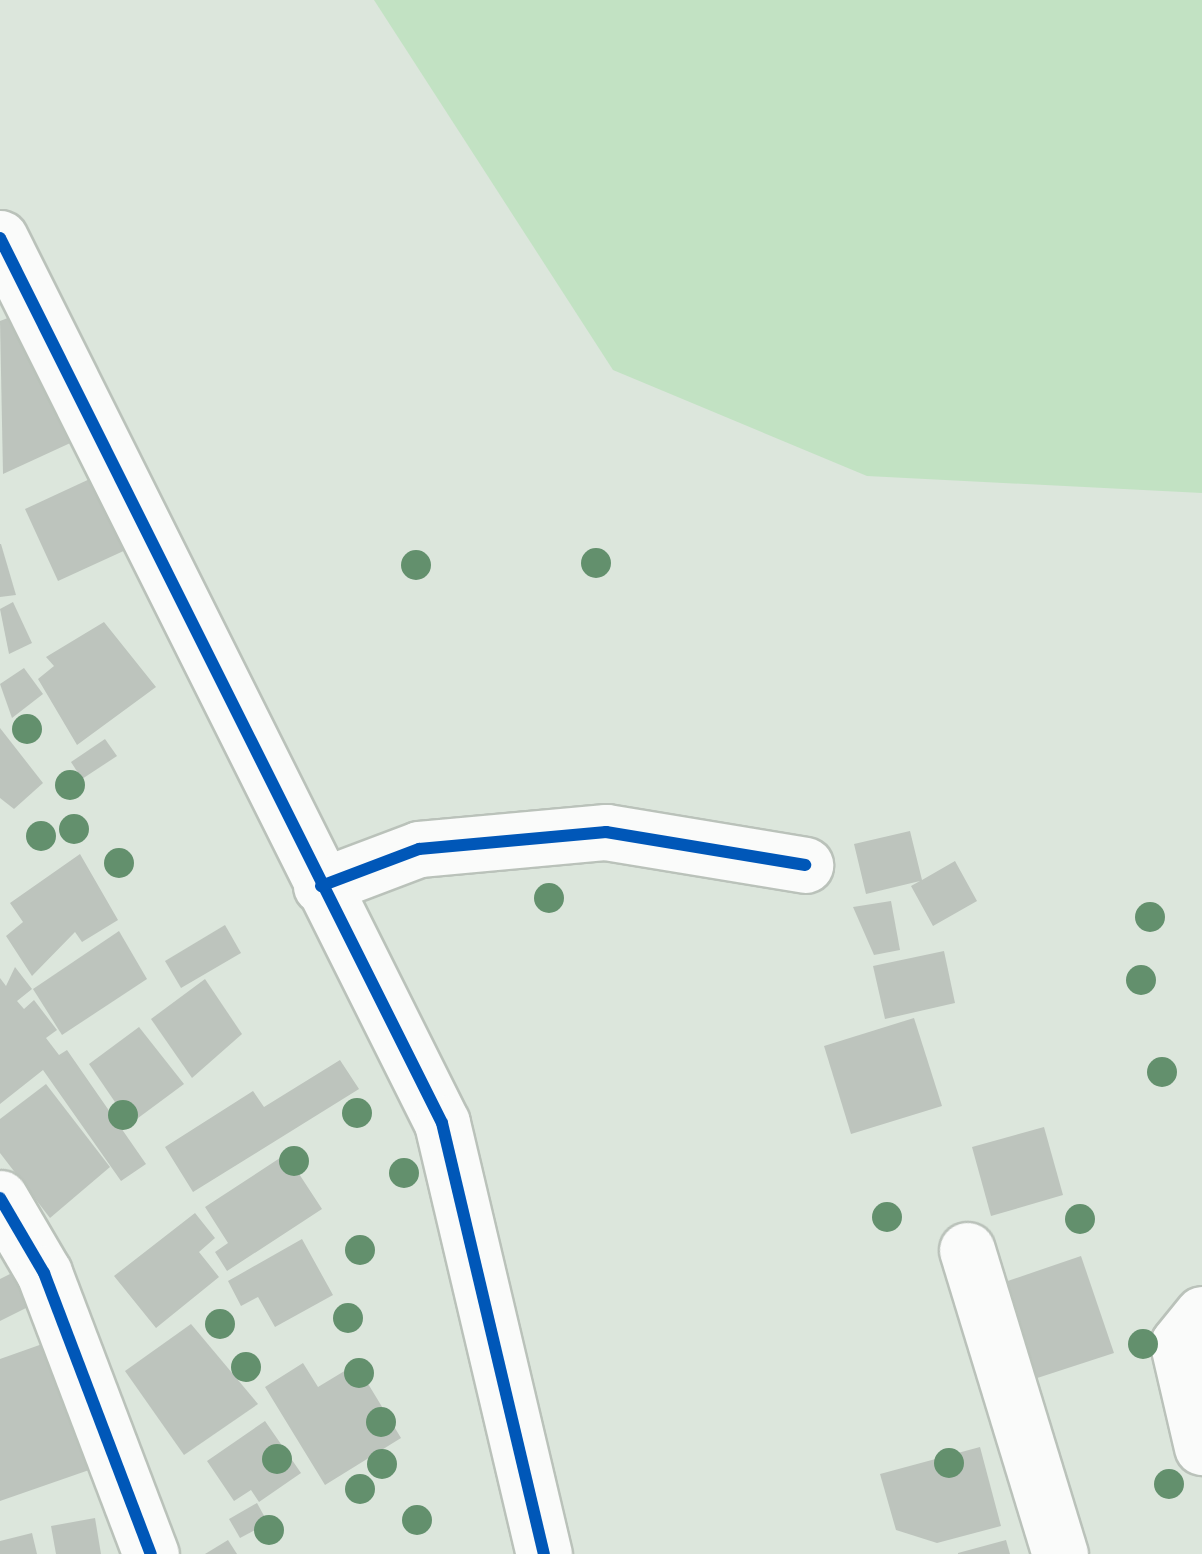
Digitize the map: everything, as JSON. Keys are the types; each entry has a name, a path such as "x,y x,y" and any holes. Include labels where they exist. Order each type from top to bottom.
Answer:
{"street":[{"path":"0,238 442,1123 544,1554"},
{"path":"322,886 420,849 606,832 805,865"},
{"path":"0,1198 44,1274 151,1554"},
{"path":"967,1250 1060,1554"},
{"path":"1202,1314 1178,1344 1202,1447"}],"green space":[{"path":"374,0 1202,0 1202,493 867,476 613,370"}],"building":[{"path":"26,311 79,439 3,474 0,321"},
{"path":"107,471 141,543 58,581 25,509"},
{"path":"1,544 16,595 0,597"},
{"path":"13,602 32,643 9,654 0,609"},
{"path":"104,622 156,687 77,745 38,679 54,666 46,657"},
{"path":"24,668 43,694 12,718 0,684"},
{"path":"0,728 43,783 14,809 0,798"},
{"path":"105,739 117,756 82,779 71,762"},
{"path":"910,831 922,880 955,861 977,901 933,926 911,886 920,881 866,894 854,844"},
{"path":"80,854 118,920 82,942 75,932 32,976 6,936 23,922 10,903"},
{"path":"891,901 900,950 874,955 853,907"},
{"path":"225,925 241,953 181,988 165,961"},
{"path":"119,931 147,979 62,1035 33,989"},
{"path":"944,951 955,1003 885,1019 873,966"},
{"path":"15,967 32,989 17,1001 24,1009 34,1000 57,1030 46,1038 59,1055 67,1050 146,1164 121,1181 43,1070 0,1104 0,978 6,986"},
{"path":"205,979 242,1034 192,1078 151,1019"},
{"path":"914,1018 942,1106 851,1134 824,1046"},
{"path":"139,1027 184,1084 130,1124 89,1064"},
{"path":"340,1060 359,1089 193,1192 165,1147 253,1091 264,1107"},
{"path":"46,1084 110,1167 50,1218 0,1153 0,1119"},
{"path":"1044,1127 1063,1195 991,1216 972,1147"},
{"path":"286,1154 322,1209 227,1271 215,1252 228,1243 205,1207"},
{"path":"195,1213 215,1238 199,1252 219,1277 156,1328 114,1276"},
{"path":"302,1239 333,1295 275,1327 258,1297 241,1306 228,1281"},
{"path":"1081,1256 1114,1353 1025,1382 993,1286"},
{"path":"22,1268 38,1302 0,1321 0,1279"},
{"path":"191,1324 258,1404 184,1455 125,1371"},
{"path":"48,1342 92,1469 0,1501 0,1359"},
{"path":"303,1363 318,1387 356,1364 401,1438 325,1485 265,1387"},
{"path":"265,1421 301,1473 259,1502 251,1490 234,1501 207,1461"},
{"path":"980,1447 1001,1526 937,1543 896,1530 880,1474"},
{"path":"257,1503 268,1523 240,1538 229,1519"},
{"path":"95,1518 101,1554 56,1554 51,1526"},
{"path":"32,1533 37,1554 0,1554 0,1541"},
{"path":"228,1540 237,1554 205,1554"},
{"path":"1006,1540 1010,1554 958,1554 958,1553"}],"cycle path":[{"path":"0,238 442,1123 544,1554"},
{"path":"321,886 419,849 606,832 805,865"},
{"path":"0,1198 44,1273 151,1554"}]}
